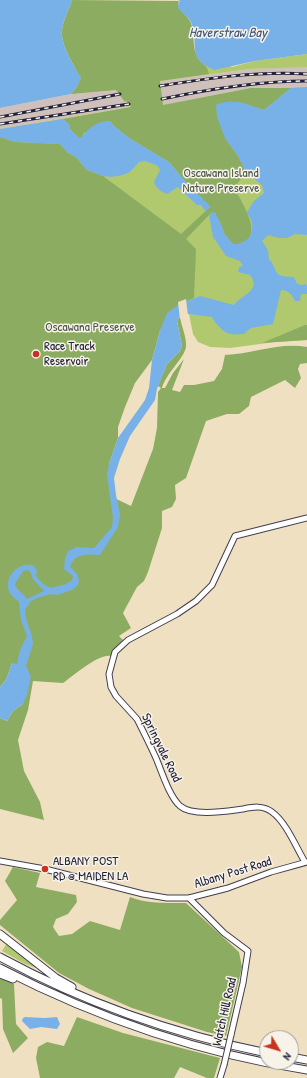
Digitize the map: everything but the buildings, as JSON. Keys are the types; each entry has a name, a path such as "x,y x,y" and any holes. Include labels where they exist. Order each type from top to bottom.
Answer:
{"highway":[{"path":"0,934 60,980 124,1012"},
{"path":"0,957 70,991 124,1012 194,1035 259,1051"},
{"path":"0,968 67,1000"},
{"path":"0,974 121,1021 186,1043 240,1057 307,1070"}],"street":[{"name":"Springvale Road","path":"306,862 284,826 274,813 268,809 263,807 255,807 238,810 193,812 181,807 175,801 167,785 141,727 116,696 111,687 109,674 113,658 120,647 128,640 177,614 196,601 212,585 235,536 307,518"},
{"name":"Albany Post Road","path":"0,861 53,871 103,885 158,897 189,898 228,888 271,872 306,862"},
{"name":"Watch Hill Road","path":"189,898 224,933 248,951 243,983 220,1078"}],"shaded area":[{"path":"307,67 307,87 251,88 163,105 160,81 250,69"},
{"path":"117,90 131,107 0,129 0,108 71,94"}],"green space":[{"name":"Oscawana Island Nature Preserve","path":"72,0 232,67 255,61 307,54 307,67 250,69 160,81 163,105 251,88 307,87 307,340 275,342 230,348 210,347 198,342 193,334 189,314 0,161 0,129 131,107 116,90 71,94 77,87 70,7"},
{"name":"Oscawana Preserve","path":"72,0 179,1 179,7 191,23 197,57 207,68 209,74 160,81 163,105 251,88 291,88 264,110 238,102 225,138 238,156 246,172 234,188 243,203 250,222 252,230 250,238 244,243 233,245 224,233 220,222 211,213 186,239 196,249 194,298 178,305 160,331 152,360 135,383 118,427 118,438 109,464 110,496 131,506 153,449 157,428 158,392 161,388 158,386 167,364 180,351 182,346 177,321 180,316 186,339 185,352 167,377 162,388 165,388 173,373 184,359 172,390 180,392 184,385 194,385 214,381 222,369 225,355 276,347 297,346 307,347 307,363 300,364 298,369 301,378 295,388 285,380 251,397 249,406 239,414 227,414 206,421 186,478 175,485 176,499 172,507 162,511 162,528 148,572 144,581 137,587 123,613 131,628 119,636 123,640 115,648 111,656 106,656 93,661 63,683 33,681 28,710 18,740 24,771 40,802 44,820 0,809 0,718 7,721 13,711 23,704 12,663 6,680 0,687 0,137 15,142 60,144 68,153 76,157 87,170 103,176 181,234 210,207 169,162 129,138 110,121 84,133 82,137 78,137 70,129 69,124 63,119 131,107 116,90 71,94 77,87 81,78 68,55 62,36 64,22"},
{"path":"305,325 307,325 307,340 262,343"},
{"path":"13,867 40,873 36,887 76,895 77,902 68,914 56,919 53,927 59,936 72,934 90,921 120,930 130,897 150,902 186,903 239,952 242,967 226,1036 207,1032 132,1008 89,989 59,973 0,925 0,920 17,900 5,881"},
{"path":"7,943 39,969 25,964 2,951"},
{"path":"0,978 14,984 16,1024 28,1038 13,1053 3,1029"},
{"path":"77,1017 123,1033 220,1058 214,1078 207,1078 180,1067 174,1078 40,1078 36,1058 38,1047 47,1042 64,1046"}],"water":[{"path":"0,0 72,0 64,22 62,36 68,55 81,78 77,87 71,94 0,108"},
{"name":"Haverstraw Bay","path":"178,0 307,0 307,54 255,61 214,70 199,60 196,55 191,22 178,8 180,1"},
{"path":"307,87 307,235 295,234 287,238 279,238 268,235 262,241 268,250 269,260 278,274 294,277 297,284 305,284 307,286 307,294 301,294 300,301 295,301 290,293 281,290 273,324 251,328 244,334 225,332 212,317 189,314 180,316 177,321 182,346 180,351 167,364 157,389 155,400 130,436 114,478 120,515 118,527 100,555 82,555 72,562 70,567 77,574 79,580 78,585 72,590 57,595 50,594 37,598 30,602 25,610 33,644 26,666 31,677 27,695 23,704 13,711 7,721 0,718 0,687 6,680 12,663 17,664 20,650 27,636 21,620 19,602 9,591 8,585 11,575 19,567 29,565 34,566 37,571 36,576 43,584 51,588 66,584 72,580 73,576 64,569 68,551 77,547 94,548 112,527 113,518 107,474 109,464 118,438 145,400 149,388 152,360 167,313 178,305 200,296 234,305 252,289 254,285 250,275 238,272 239,267 243,266 240,261 226,256 213,237 209,215 215,212 224,233 233,244 241,243 248,239 252,233 252,229 251,221 247,212 254,201 264,193 262,185 246,172 238,156 225,138 217,117 216,105 234,101 264,110 291,88","holes":["23,571 30,571 33,579 44,591 27,599 15,584"]},
{"path":"63,119 69,124 70,129 78,137 82,137 87,131 98,123 110,121 129,138 169,162 185,181 211,207 205,211 201,205 197,205 178,187 167,194 160,190 154,182 160,170 158,166 145,161 139,162 130,172 123,175 111,177 103,176 87,170 76,157 68,153 60,144 15,142 0,137 0,129"},
{"path":"25,1017 57,1017 60,1024 57,1029 41,1027 30,1029 22,1021"}],"pier":[{"path":"186,299 188,316 180,319 178,302"}],"railway":[{"path":"160,86 251,74 307,74"},
{"path":"162,99 234,86 270,82 307,81"},
{"path":"0,117 120,94"},
{"path":"0,124 129,104"}],"place":[{"name":"Race Track Reservoir","path":"36,354"},
{"name":"ALBANY POST RD @ MAIDEN LA","path":"45,869"}]}
